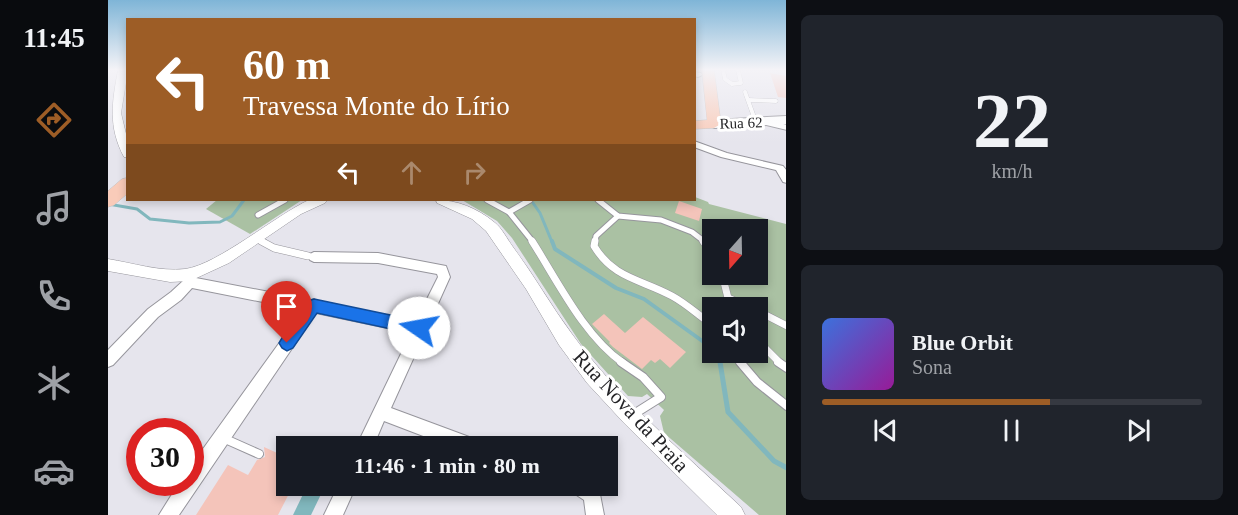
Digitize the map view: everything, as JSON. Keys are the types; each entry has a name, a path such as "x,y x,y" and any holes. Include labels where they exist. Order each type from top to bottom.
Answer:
{"main road":[{"path":"701,94 703,124"},
{"name":"Rua 62","path":"703,124 786,120"},
{"path":"108,201 125,186"}],"street":[{"path":"116,94 109,120 113,137 126,150"},
{"path":"762,122 786,128"},
{"path":"696,145 780,168 786,180"},
{"path":"108,360 153,313 176,296 190,278 224,259 296,211 319,201"},
{"name":"Rua Nova da Praia","path":"443,201 477,216 491,227 532,284 565,339 594,376 631,416 733,515"},
{"path":"311,256 378,258 442,270 444,277 369,436"},
{"path":"108,265 190,278 419,328"},
{"path":"204,463 314,305"},
{"path":"381,412 445,436"},
{"path":"168,515 181,496"},
{"path":"333,515 342,496"},
{"path":"588,496 595,515"}],"lane":[{"path":"746,94 754,117 762,122"},
{"path":"749,100 776,101"},
{"path":"258,215 283,201"},
{"path":"489,201 510,212 526,232 585,324 611,355 643,377 661,397 631,416"},
{"path":"510,212 529,201"},
{"path":"603,201 618,216 661,220 692,232 702,240"},
{"path":"618,216 596,236 594,246 601,261 621,275 671,295 702,317"},
{"path":"255,238 274,248 311,256"},
{"path":"768,316 786,326"},
{"path":"768,353 773,360 786,368"},
{"path":"740,363 769,394 786,406"},
{"path":"222,438 259,454"}],"green space":[{"path":"696,197 709,204 767,219 702,219 702,285 768,285 768,219 786,224 786,515 759,515 664,433 660,416 664,410 647,394 642,397 628,396 581,344 512,238 497,221 464,201 696,201"},
{"path":"216,201 300,201 250,234 206,209"}],"water":[{"path":"302,496 320,496 311,515 293,515"}],"building":[{"path":"777,94 786,94 786,98 778,97"},
{"path":"679,201 702,209 699,221 675,213"},
{"path":"604,314 625,333 643,317 686,352 670,368 660,359 655,363 651,360 642,369 613,347 592,324"},
{"path":"264,447 276,452 276,496 288,496 278,515 196,515 228,465 248,475 257,460 265,457"}],"waterway":[{"path":"108,204 137,209 150,219 189,223 220,222 232,216 243,201"},
{"path":"533,203 540,213 552,242"},
{"path":"552,241 555,249 616,288 644,299 702,341"},
{"path":"720,363 728,412 774,461 786,467"}],"route":[{"path":"287,343 314,305 419,328"}]}
